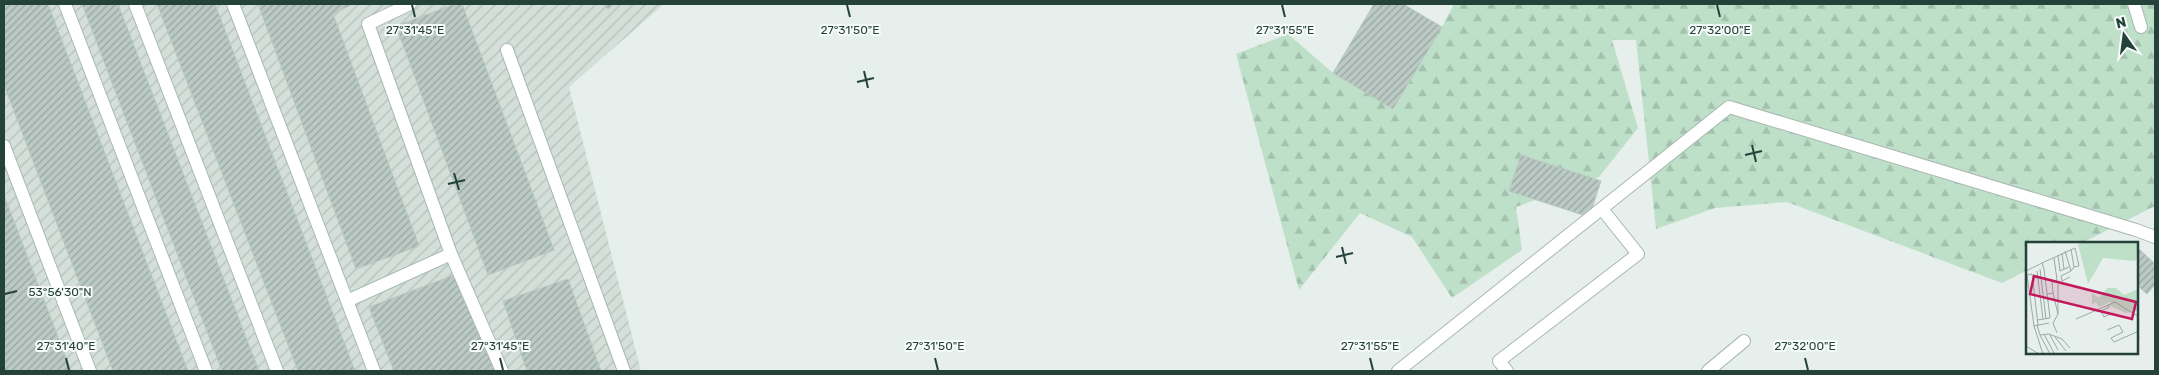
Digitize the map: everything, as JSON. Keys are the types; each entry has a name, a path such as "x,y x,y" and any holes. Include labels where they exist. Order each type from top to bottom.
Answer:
{"lane":[{"path":"65,4 206,371"},
{"path":"135,4 277,371"},
{"path":"233,4 374,371"},
{"path":"410,4 368,24 451,254 502,371"},
{"path":"2134,4 2141,27"},
{"path":"507,50 624,371"},
{"path":"1398,371 1729,107 2155,237"},
{"path":"4,146 90,371"},
{"path":"1507,371 1499,361 1638,254 1602,208"},
{"path":"347,301 451,254"},
{"path":"1708,371 1744,341"}],"shaded area":[{"path":"4,4 664,4 569,87 641,371 4,371"}],"green space":[{"path":"1454,4 2155,4 2155,206 2084,242 2026,242 2026,271 2002,283 1787,202 1715,208 1656,229 1636,40 1612,40 1638,128 1599,177 1516,207 1522,250 1452,298 1412,237 1360,213 1299,290 1236,54 1288,34 1333,73 1393,109"}],"building":[{"path":"4,4 48,4 188,371 113,371 4,85"},
{"path":"82,4 118,4 259,371 222,371"},
{"path":"157,4 215,4 355,371 298,371"},
{"path":"258,4 353,4 333,14 419,246 356,269"},
{"path":"455,4 462,4 554,250 488,275 396,26"},
{"path":"604,4 614,4 608,9"},
{"path":"1374,4 1403,4 1442,27 1393,109 1333,73"},
{"path":"1521,155 1601,181 1589,217 1509,191"},
{"path":"4,195 71,371 5,371"},
{"path":"2139,249 2155,264 2155,285 2147,294 2139,287"},
{"path":"457,274 494,371 394,371 369,307"},
{"path":"568,279 601,371 527,371 503,301"}]}
